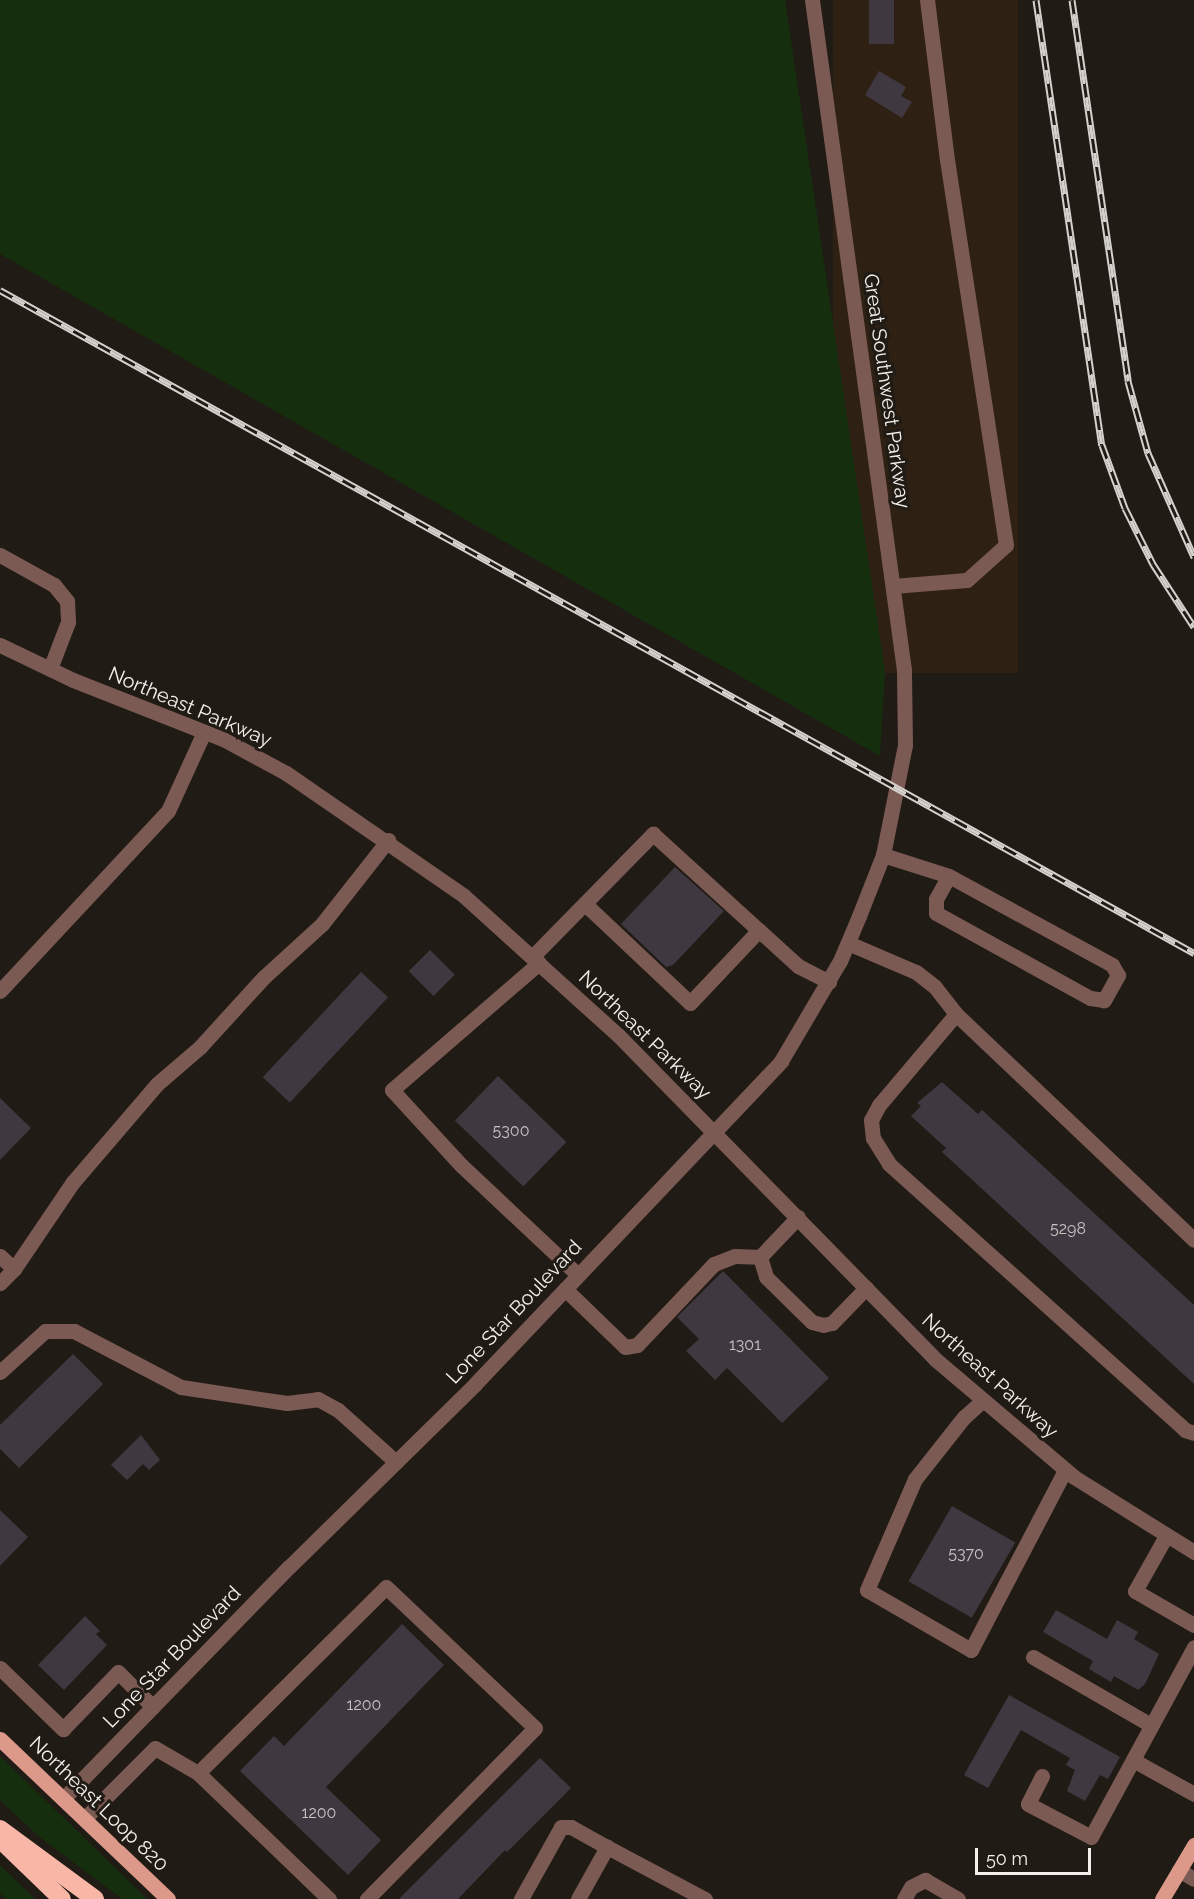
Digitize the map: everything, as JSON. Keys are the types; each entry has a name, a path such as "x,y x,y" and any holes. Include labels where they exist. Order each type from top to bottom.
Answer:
{"highway":[{"path":"0,1829 95,1899"},
{"path":"0,1840 62,1899"}],"main road":[{"name":"Northeast Loop 820","path":"0,1739 168,1899"},
{"path":"1162,1899 1194,1845"}],"street":[{"name":"Great Southwest Parkway","path":"812,0 904,681 905,746 897,788"},
{"path":"892,586 967,580 1006,545 947,160 927,0"},
{"path":"0,555 54,585 67,601 68,622 50,669"},
{"name":"Northeast Parkway","path":"0,645 50,669 204,732 286,773 388,840 464,896 536,960 716,1132 867,1288 982,1401 1065,1470 1194,1552"},
{"path":"3,982 168,811 204,732"},
{"name":"Lone Star Boulevard","path":"63,1799 565,1289 781,1061 829,982 848,944 883,855 897,788"},
{"path":"578,1275 462,1166 392,1090 536,960 585,904 653,834 798,966 829,982"},
{"path":"0,1283 14,1269 73,1182 157,1084 200,1047 264,977 322,924 388,840"},
{"path":"883,855 949,876 1112,964 1118,975 1104,1000 1090,998 936,913 936,899 949,876"},
{"path":"585,904 690,1003 759,930"},
{"path":"848,944 916,972 956,1014 1194,1240"},
{"path":"956,1014 879,1105 871,1120 873,1138 889,1164 1185,1430 1194,1433"},
{"path":"565,1289 625,1347 637,1345 714,1264 735,1256 760,1257 798,1217"},
{"path":"0,1256 14,1269"},
{"path":"760,1257 766,1277 812,1322 832,1323 867,1288"},
{"path":"0,1372 45,1331 74,1331 181,1387 287,1403 318,1399 338,1410 396,1462"},
{"path":"982,1401 964,1417 915,1479 867,1590 971,1650 1065,1470"},
{"path":"1166,1536 1136,1591 1194,1625"},
{"path":"198,1773 386,1587 535,1728 367,1899"},
{"path":"1042,1776 1028,1804 1090,1837 1194,1647"},
{"path":"1033,1657 1151,1725"},
{"path":"0,1668 63,1729 118,1672 153,1707"},
{"path":"84,1819 155,1748 198,1773 329,1899"},
{"path":"1133,1760 1194,1794"},
{"path":"521,1899 561,1827 571,1827 705,1899"},
{"path":"578,1899 607,1847"},
{"path":"1179,1870 1194,1879"},
{"path":"904,1899 911,1887 925,1880 958,1899"}],"shaded area":[{"path":"833,0 1018,0 1018,673 833,673"}],"green space":[{"path":"0,0 785,0 885,672 880,756 0,254"},
{"path":"0,1756 147,1899 122,1899 37,1835 0,1800"},
{"path":"0,1865 35,1899 6,1899 0,1893"}],"building":[{"path":"869,0 894,0 894,44 869,44"},
{"path":"879,71 906,87 901,96 912,102 902,118 865,95"},
{"path":"675,867 724,911 673,965 666,967 621,924"},
{"path":"430,950 455,975 434,996 409,971"},
{"path":"361,972 388,997 290,1103 263,1077"},
{"path":"498,1076 566,1142 523,1187 455,1121"},
{"path":"942,1082 978,1114 982,1110 1194,1305 1194,1384 942,1152 946,1148 911,1116 921,1106 917,1103"},
{"path":"0,1098 31,1128 0,1160"},
{"path":"723,1271 829,1378 782,1423 727,1368 715,1380 686,1351 699,1339 677,1317"},
{"path":"73,1354 103,1384 19,1468 0,1449 0,1425"},
{"path":"141,1435 160,1460 149,1470 143,1464 127,1480 111,1465"},
{"path":"952,1506 1015,1542 972,1618 908,1581"},
{"path":"0,1510 28,1537 0,1566"},
{"path":"1056,1610 1107,1639 1117,1620 1138,1632 1134,1639 1159,1654 1145,1684 1138,1690 1114,1676 1111,1682 1089,1669 1093,1661 1043,1632"},
{"path":"85,1616 100,1631 96,1634 107,1645 64,1690 38,1665"},
{"path":"402,1624 444,1665 326,1787 381,1840 348,1875 240,1771 274,1736 284,1746"},
{"path":"1009,1695 1120,1757 1108,1779 1100,1775 1085,1801 1067,1791 1075,1770 1066,1765 1070,1758 1021,1730 988,1788 964,1775"},
{"path":"540,1758 571,1788 507,1852 505,1850 458,1899 399,1899"}],"railway":[{"path":"1036,0 1102,445 1125,508 1153,564 1194,627"},
{"path":"1072,0 1128,381 1148,453 1194,557"},
{"path":"0,290 1194,953"}]}
